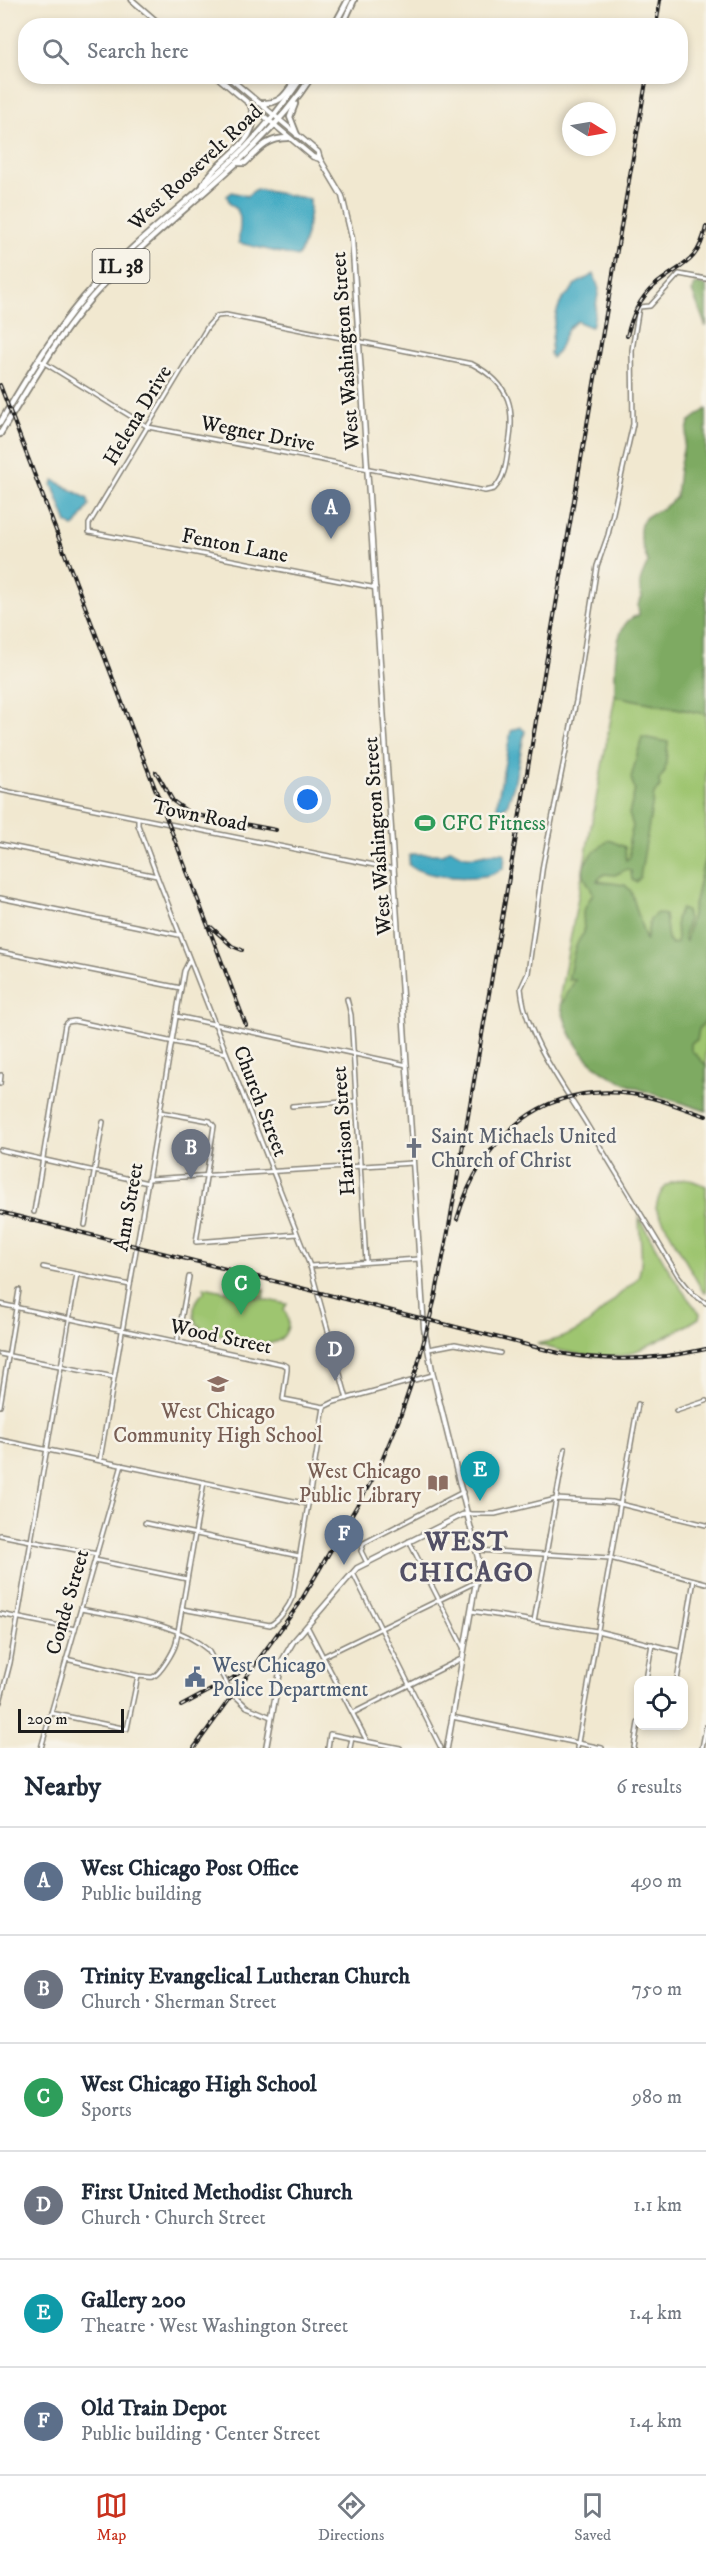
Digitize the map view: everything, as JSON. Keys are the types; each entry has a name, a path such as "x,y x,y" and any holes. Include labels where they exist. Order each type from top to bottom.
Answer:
{"main road":[{"path":"132,0 153,18"},
{"path":"338,18 348,0"},
{"path":"346,18 354,0"},
{"name":"West Washington Street","path":"225,84 288,138 313,157 320,159"},
{"name":"West Washington Street","path":"236,84 318,152 333,178 349,217 360,342 424,1328 433,1375 469,1514 479,1565 447,1748"},
{"path":"258,103 271,104 281,99 292,84"},
{"name":"West Roosevelt Road","path":"0,434 59,328 95,285 126,254 246,147 274,116 297,84"},
{"name":"West Roosevelt Road","path":"0,423 40,361 102,285 238,163 274,126 306,84"},
{"path":"297,135 290,117 299,94"},
{"path":"201,188 206,178 251,132 255,120 251,106"},
{"path":"238,163 245,164 268,141 288,138"},
{"path":"266,1748 283,1658 353,1571 409,1541 462,1515 469,1514"}],"street":[{"path":"706,279 680,274 650,306 639,307 632,350 634,401 632,430 608,535 597,566 576,701 543,864 528,973 521,988 524,1005 538,1040 570,1098 679,1277 693,1294 706,1303"},
{"name":"Helena Drive","path":"89,532 89,524 208,326 217,316 226,315 360,342"},
{"name":"Wegner Drive","path":"40,361 148,427 485,491 494,489 504,474 513,425 504,391 486,372 471,364 360,342"},
{"name":"Fenton Lane","path":"89,532 376,588"},
{"name":"Town Road","path":"0,790 394,869"},
{"name":"Church Street","path":"138,818 138,825 179,934 310,1266 347,1399"},
{"path":"0,844 157,876"},
{"path":"0,898 179,934"},
{"path":"0,952 181,988"},
{"name":"Ann Street","path":"100,1460 185,964 189,960"},
{"name":"Harrison Street","path":"347,999 351,1015 366,1262"},
{"path":"176,1016 407,1065"},
{"path":"34,1212 65,1026 68,1022 74,1021 226,1053"},
{"path":"0,1084 1,1075"},
{"path":"292,1106 356,1101"},
{"path":"160,1112 210,1121 213,1124 196,1242 297,1234"},
{"path":"85,1225 103,1122"},
{"path":"0,1150 94,1172 148,1181 413,1162"},
{"path":"310,1266 419,1259"},
{"path":"43,1267 130,1285"},
{"path":"0,1702 10,1663 77,1274"},
{"path":"177,1342 189,1277"},
{"path":"0,1406 19,1290"},
{"name":"Wood Street","path":"0,1304 285,1365 287,1370 283,1399 324,1407"},
{"path":"428,1349 455,1344 500,1353"},
{"path":"0,1354 114,1377"},
{"path":"182,1609 270,1625 277,1621 291,1599 324,1407 433,1375"},
{"path":"676,1411 706,1401"},
{"path":"578,1746 638,1404"},
{"path":"0,1440 308,1504"},
{"path":"534,1621 565,1449"},
{"name":"Conde Street","path":"41,1748 122,1465"},
{"path":"66,1659 138,1676 154,1676 172,1654 178,1632 204,1482"},
{"path":"367,1563 361,1551 364,1543 463,1492"},
{"path":"469,1514 495,1514 556,1499 620,1503 706,1525"},
{"path":"145,1523 299,1556"},
{"path":"0,1535 97,1554"},
{"path":"409,1541 464,1650"},
{"path":"477,1550 610,1558 706,1583"},
{"path":"95,1560 187,1579"},
{"path":"353,1571 441,1748"},
{"path":"678,1676 694,1580"},
{"path":"324,1656 476,1582"},
{"path":"81,1609 178,1632 193,1638 208,1650 232,1693 247,1707 271,1717"},
{"path":"471,1611 597,1631 682,1652"},
{"path":"0,1614 75,1629"},
{"path":"308,1626 367,1741"},
{"path":"647,1676 652,1644"},
{"path":"352,1713 463,1658"},
{"path":"51,1713 127,1729 138,1676"},
{"path":"452,1717 578,1746 602,1748"},
{"path":"702,1748 706,1727"},
{"path":"634,1748 638,1730"},
{"path":"328,1748 330,1734 400,1748"},
{"path":"351,1748 352,1738"}],"green space":[{"path":"695,284 706,285 706,327 692,291"},
{"path":"706,409 706,714 615,696 615,674 616,649 623,627 630,619 639,615 638,605 642,597 640,583 648,562 641,542 641,523 676,497 679,469 689,422"},
{"path":"615,696 706,714 706,1111 656,1095 611,1076 593,1063 577,1046 566,1024 560,995"},
{"path":"642,737 668,742 665,771 659,780 660,787 654,794 640,878 636,882 632,880 631,871 627,869 615,875 604,874 597,881 625,885 631,891 646,941 650,919 657,913 665,915 668,939 672,944 677,943 676,919 681,909 686,911 688,920 684,937 686,941 706,852 706,1020 699,1029 697,1040 691,1043 691,1050 706,1065 706,1111 636,1088 597,1067 581,1051 569,1031 561,1005 575,980 568,980 575,949 584,933 583,912 593,893 584,873 586,862 609,840 625,847 626,860 630,857 629,841 633,826 629,814 635,790 631,778"},
{"path":"688,1179 706,1186 706,1292 702,1290 656,1208 659,1196 666,1187 675,1181"},
{"path":"639,1218 675,1279 700,1313 699,1318 647,1346 619,1356 578,1354 537,1344 575,1332 637,1279 641,1263"},
{"path":"231,1282 264,1289 264,1297 227,1289"},
{"path":"204,1287 287,1304 284,1309 288,1320 286,1332 276,1342 262,1344 206,1331 194,1318 194,1307 204,1292"}],"water":[{"path":"256,189 310,199 307,229 303,246 297,257 239,243 240,216 230,204 227,196 232,192 247,196"},
{"path":"594,274 599,289 593,324 590,327 577,321 572,325 552,358 550,354 555,319 563,298 574,285"},
{"path":"54,480 88,499 89,506 73,527 67,523 52,484"},
{"path":"520,727 525,731 514,785 507,806 499,810 497,809 498,798 511,731"},
{"path":"451,849 465,856 503,853 505,854 504,867 486,876 457,877 428,873 409,865 409,856 412,854 443,854"}],"railway":[{"path":"657,18 660,0"},
{"path":"194,1748 299,1604 378,1470 400,1417 418,1364 435,1298 448,1232 646,84"},
{"path":"627,336 644,296 693,257 703,240 706,227"},
{"path":"0,385 246,1025"},
{"path":"156,772 173,801 191,814 276,830"},
{"path":"211,927 232,946 242,950"},
{"path":"457,1219 468,1190 482,1164 499,1141 520,1122 543,1107 570,1097 599,1093 631,1094 660,1100 706,1116"},
{"path":"0,1212 559,1353 614,1359 670,1356 706,1349"},
{"path":"181,1706 233,1678 247,1666"}],"place":[{"name":"West Chicago Post Office","path":"331,539"},
{"name":"CFC Fitness","path":"425,823"},
{"name":"Saint Michaels United Church of Christ","path":"414,1148"},
{"name":"Trinity Evangelical Lutheran Church","path":"191,1179"},
{"name":"West Chicago High School","path":"241,1315"},
{"name":"First United Methodist Church","path":"335,1381"},
{"name":"West Chicago Community High School","path":"218,1384"},
{"name":"West Chicago Public Library","path":"438,1483"},
{"name":"Gallery 200","path":"480,1501"},
{"name":"Old Train Depot","path":"344,1565"},
{"name":"West Chicago Police Department","path":"195,1677"}],"district":[{"name":"WEST CHICAGO","path":"467,1556"}]}
